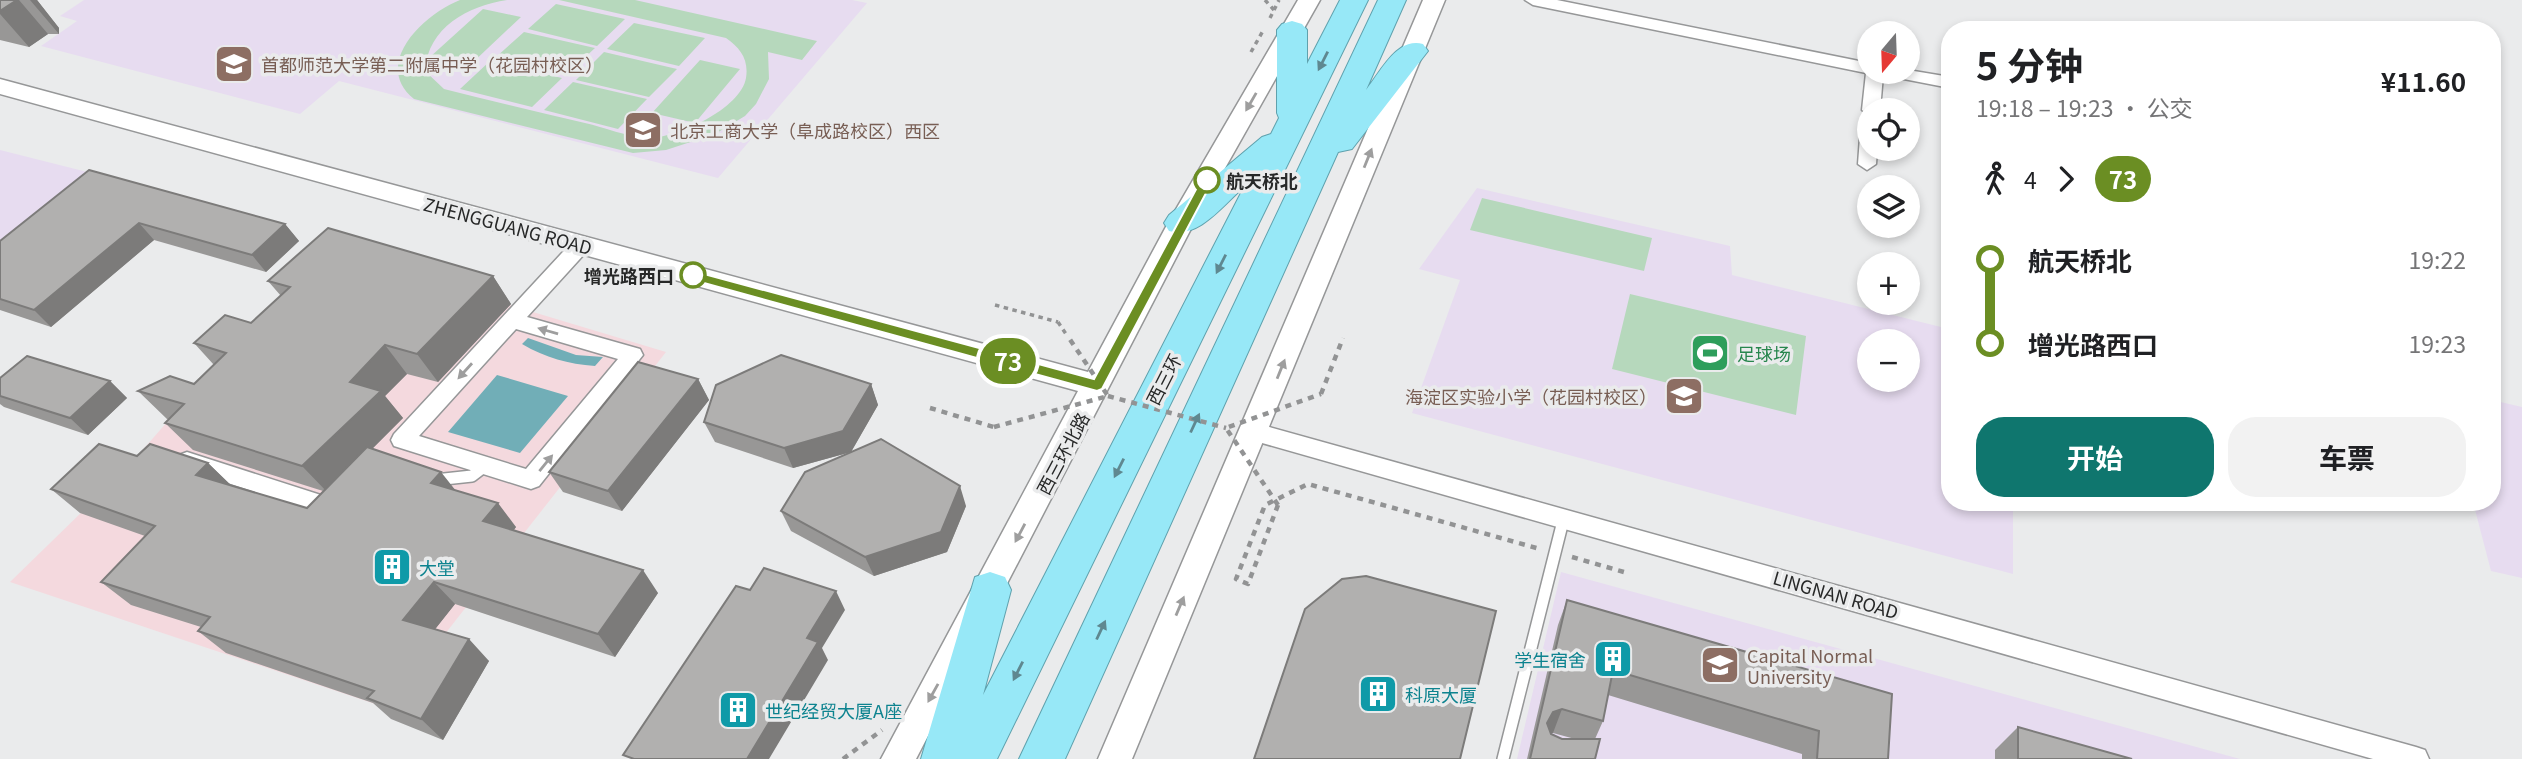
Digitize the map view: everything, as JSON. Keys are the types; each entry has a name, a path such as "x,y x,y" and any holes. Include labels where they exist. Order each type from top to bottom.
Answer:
{"highway":[{"name":"西三环","path":"974,759 1354,0"},
{"path":"1042,759 1392,0"},
{"path":"1181,223 1289,127 1292,30"},
{"path":"1300,195 1413,51"},
{"path":"944,759 989,590"}],"street":[{"name":"西三环北路","path":"898,759 989,590 1102,391 1181,223 1309,0"},
{"path":"1115,759 1241,430 1434,0"},
{"path":"1532,0 1857,66"},
{"path":"1920,78 1941,81"},
{"name":"ZHENGGUANG ROAD","path":"0,86 1102,391"},
{"path":"510,320 633,355 531,480 485,466 394,449 510,320 581,245"},
{"name":"LINGNAN ROAD","path":"1241,430 1564,517 2416,759"},
{"path":"173,456 331,508 355,483"}],"lane":[{"path":"427,477 437,481 455,480 472,476 485,466"},
{"path":"1503,759 1564,517"}],"path":[{"path":"995,305 1058,322 1102,391"},
{"path":"930,408 995,427 1102,391 1241,430 1321,394 1343,338"},
{"path":"1241,430 1278,505 1248,584 1236,579 1265,505 1308,484 1624,572"}],"shaded area":[{"name":"北京工商大学（阜成路校区）西区","path":"84,0 852,0 867,3 718,178 339,81 300,114 41,46 77,21 60,16"},
{"path":"0,150 115,179 0,272"},
{"name":"海淀区实验小学（花园村校区）","path":"1477,188 1730,246 1732,275 1857,306 1857,315 1893,315 1941,327 1941,511 2013,511 2013,574 1412,413 1460,280 1419,269"},
{"path":"350,257 666,352 387,708 10,582 126,469 175,413"},
{"path":"2501,402 2522,407 2522,578 2491,571 2475,511 2501,511"},
{"name":"Capital Normal University","path":"1561,572 2240,759 1517,759"}],"green space":[{"path":"460,0 507,0 478,7 452,21 434,42 425,71 444,89 647,138 689,128 732,101 746,78 746,65 742,55 726,38 559,0 635,0 817,41 802,60 768,52 769,79 756,104 745,116 715,134 666,150 633,153 414,99 402,85 398,71 400,56 418,28 432,16"},
{"path":"556,4 625,19 597,46 528,29"},
{"path":"483,9 521,17 469,66 430,57"},
{"path":"634,23 705,38 679,66 607,49"},
{"path":"524,32 595,48 566,75 495,58"},
{"path":"604,52 677,69 649,97 576,80"},
{"path":"700,60 740,69 695,123 652,113"},
{"path":"490,61 562,78 532,107 460,89"},
{"path":"573,82 647,99 618,129 544,110"},
{"path":"1482,198 1652,238 1644,271 1470,230"},
{"name":"足球场","path":"1630,294 1806,336 1796,415 1612,369"}],"water":[{"path":"528,338 576,355 603,357 595,366 566,362 522,344"},
{"path":"497,375 568,396 520,453 448,432"}],"building":[{"path":"0,0 17,0 0,11"},
{"path":"89,170 285,224 252,255 139,223 34,310 0,299 0,241"},
{"path":"328,228 493,276 417,354 385,345 350,382 381,391 302,466 165,423 184,404 138,391 170,376 194,384 226,353 194,343 225,315 251,323 290,287 268,281"},
{"path":"781,355 871,384 843,431 784,448 704,422 716,385"},
{"path":"27,356 110,381 70,418 0,396 0,378"},
{"path":"638,362 698,379 608,491 549,472"},
{"path":"881,439 960,486 941,532 865,557 781,511 805,472"},
{"path":"99,444 137,456 150,444 208,463 196,475 307,508 367,447 441,472 431,483 498,503 483,521 643,570 598,634 434,582 403,620 469,639 421,719 367,698 374,691 198,631 210,617 101,582 155,526 51,489"},
{"name":"世纪经贸大厦A座","path":"764,568 836,591 807,638 818,642 747,759 634,759 623,755 736,586 750,590"},
{"name":"科原大厦","path":"1366,576 1496,611 1460,759 1254,759 1305,609 1342,579"},
{"path":"1567,600 1892,694 1888,759 1817,759 1819,731 1613,670 1603,721 1562,709 1553,712 1547,723 1551,734 1562,739 1600,739 1595,759 1530,759"},
{"path":"2018,727 2132,759 2018,759"}],"bus line":[{"name":"73","path":"693,275 1097,386 1181,223 1207,180"}],"place":[{"name":"首都师范大学第二附属中学（花园村校区）","path":"234,64"},
{"name":"北京工商大学（阜成路校区）西区","path":"643,130"},
{"name":"航天桥北","path":"1207,180"},
{"name":"增光路西口","path":"693,275"},
{"name":"足球场","path":"1710,353"},
{"name":"海淀区实验小学（花园村校区）","path":"1684,396"},
{"name":"大堂","path":"392,567"},
{"name":"学生宿舍","path":"1613,659"},
{"name":"Capital Normal University","path":"1720,665"},
{"name":"科原大厦","path":"1378,694"},
{"name":"世纪经贸大厦A座","path":"738,710"}]}
